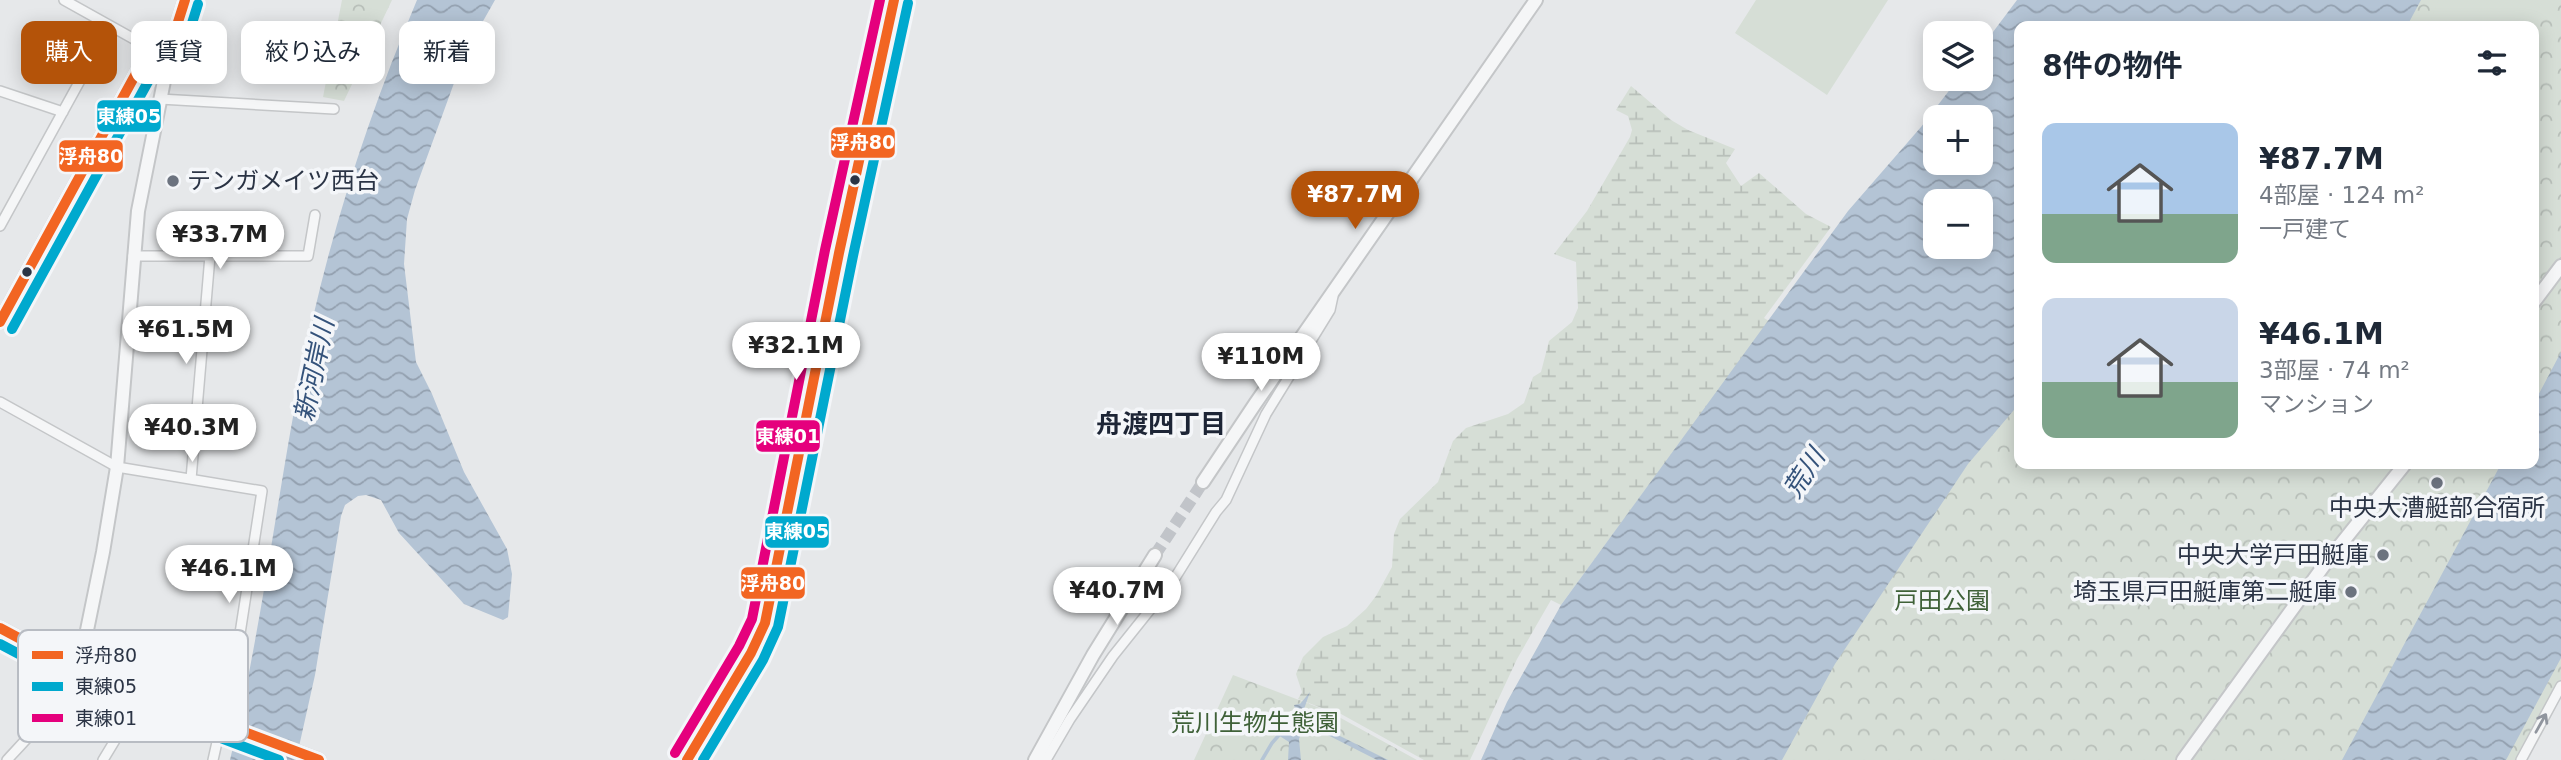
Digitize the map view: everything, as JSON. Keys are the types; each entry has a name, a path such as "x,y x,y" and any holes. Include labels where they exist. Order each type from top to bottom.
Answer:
{"main road":[{"path":"687,760 751,653 765,623 842,240 894,0"}],"street":[{"path":"64,0 101,21"},
{"path":"178,21 185,0"},
{"path":"1203,482 1535,0"},
{"path":"0,322 131,83"},
{"path":"0,226 78,84"},
{"path":"87,630 117,467 138,211 163,84"},
{"path":"0,91 62,112"},
{"path":"160,99 334,109"},
{"path":"133,256 308,256 315,215"},
{"path":"191,479 210,256"},
{"path":"2539,295 2561,266"},
{"path":"1046,760 1113,656 1173,581 1226,500 1266,415 1330,310 1335,289"},
{"path":"0,402 117,467 262,491 241,630"},
{"path":"2183,760 2325,564 2401,469"},
{"path":"1035,760 1093,655 1156,555"},
{"path":"0,628 18,638"},
{"path":"2521,760 2561,686"},
{"path":"248,734 315,759"},
{"path":"7,760 23,742"},
{"path":"103,760 114,742"},
{"path":"213,760 219,742"}],"green space":[{"path":"342,0 392,0 382,21 338,21"},
{"path":"1756,0 1888,0 1827,95 1735,33"},
{"name":"戸田公園","path":"2218,0 2561,0 2561,683 2520,760 1674,760 2014,251 2014,469 2539,469 2539,21 2200,21"},
{"path":"2439,0 2544,0 2529,21 2430,21"},
{"path":"326,84 352,84 344,101 323,97"},
{"path":"1631,86 1671,120 1735,149 1726,163 1741,186 1759,173 1806,214 1831,227 1764,318 1769,321 1561,605 1551,600 1517,659 1470,760 1424,760 1332,709 1327,710 1298,699 1302,692 1296,674 1303,657 1323,637 1347,626 1376,596 1392,567 1394,534 1400,519 1438,482 1453,441 1466,428 1508,414 1524,403 1533,377 1541,372 1549,341 1572,322 1578,308 1576,262 1554,254 1587,211 1630,137 1632,130 1628,116 1616,110"},
{"name":"荒川生物生態園","path":"1233,675 1328,711 1417,760 1194,760"}],"water":[{"path":"417,0 495,0 483,21 408,21"},
{"name":"荒川","path":"2017,0 2421,0 2410,21 2014,21 2014,410 1968,464 1835,664 1782,760 1481,760 1507,702 1561,605 1848,211 1923,124 1923,175 1993,175 1993,105 1938,105 1949,91 1993,91 1993,32"},
{"name":"新河岸川","path":"399,44 399,84 454,84 415,190 407,219 404,264 416,362 464,472 507,549 512,574 508,617 503,620 464,604 399,533 381,500 366,495 358,496 345,505 341,516 315,675 296,760 230,760 234,742 248,742 248,678 311,326 349,184"},
{"path":"2561,352 2561,658 2506,760 2342,760 2498,469 2539,469 2539,394"},
{"path":"1310,692 1304,709 1305,718 1319,722 1328,730 1388,760 1377,760 1310,726 1303,729 1299,739 1301,760 1288,760 1289,742 1275,733 1296,711 1294,705 1300,704"}],"waterway":[{"path":"1262,760 1280,734"}],"tunnel":[{"path":"1155,555 1203,482"}],"transit line":[{"name":"浮舟80","path":"0,322 150,48 172,41 185,0"},
{"name":"東練01","path":"675,753 739,646 752,619 825,250 880,0"},
{"name":"浮舟80","path":"687,760 751,653 765,623 839,253 894,0"},
{"name":"東練05","path":"703,760 763,660 778,627 853,256 908,3"},
{"name":"東練05","path":"12,329 160,60 184,49 198,4"},
{"name":"浮舟80","path":"0,628 18,638"},
{"name":"東練05","path":"0,644 18,654"},
{"name":"浮舟80","path":"248,733 319,760"},
{"name":"東練05","path":"231,742 279,760"}],"place":[{"name":"テンガメイツ西台","path":"173,181"},
{"name":"中央大漕艇部合宿所","path":"2437,483"},
{"name":"中央大学戸田艇庫","path":"2383,555"},
{"name":"埼玉県戸田艇庫第二艇庫","path":"2351,592"}],"district":[{"name":"舟渡四丁目","path":"1161,424"}]}
